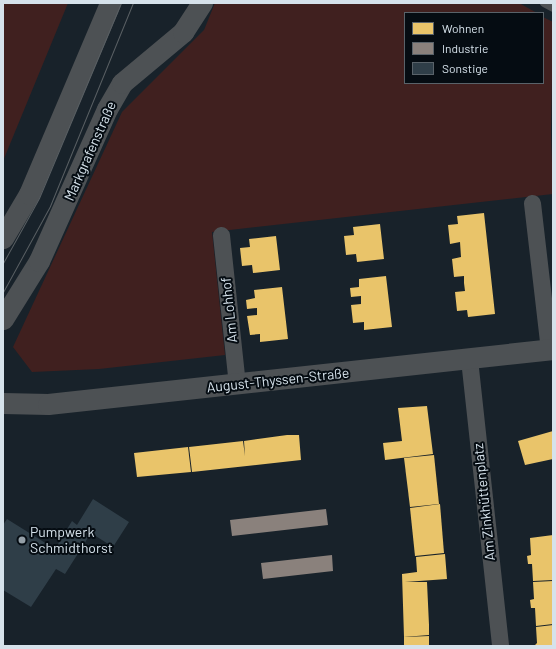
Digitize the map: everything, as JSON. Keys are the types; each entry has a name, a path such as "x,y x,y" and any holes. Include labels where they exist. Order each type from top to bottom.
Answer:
{"street":[{"path":"3,238 29,194 110,3"},
{"name":"Markgrafenstraße","path":"3,319 39,261 107,109 122,83 183,32 202,3"},
{"path":"532,203 551,350"},
{"name":"Am Lohhof","path":"221,235 237,384"},
{"name":"August-Thyssen-Straße","path":"3,403 48,404 551,350"},
{"name":"Am Zinkhüttenplatz","path":"469,359 500,646"}],"lane":[{"path":"544,3 553,8"}],"shaded area":[{"path":"3,3 68,3 3,161"},
{"path":"215,3 519,3 535,12 404,12 404,84 544,84 544,18 553,22 551,132 553,194 212,232 225,355 99,369 32,372 13,347 122,112 204,30"}],"building: Wohnen":[{"path":"484,213 495,314 468,317 467,310 457,311 455,292 465,291 464,276 454,277 452,259 461,257 460,242 450,244 448,225 458,224 457,216"},
{"path":"380,224 384,259 357,262 356,254 346,255 344,236 354,235 353,227"},
{"path":"276,236 280,270 253,273 252,265 242,266 240,248 250,247 249,239"},
{"path":"386,276 392,327 364,330 364,322 353,323 351,305 361,304 361,296 351,297 350,288 359,287 359,279"},
{"path":"282,287 288,339 260,342 260,334 250,335 247,316 257,315 257,308 247,309 246,300 255,298 254,290"},
{"path":"427,406 433,454 385,460 383,443 402,441 398,408"},
{"path":"553,431 553,459 525,465 518,441"},
{"path":"287,435 299,435 301,460 192,472 189,447 243,441 245,456 244,441"},
{"path":"188,447 191,472 137,477 134,453"},
{"path":"434,455 439,504 410,507 404,458"},
{"path":"440,504 444,553 415,556 410,508"},
{"path":"553,535 553,580 533,581 532,564 528,564 527,556 531,555 530,538"},
{"path":"445,554 447,579 405,582 427,582 429,635 404,637 402,574 417,572 416,557"},
{"path":"553,581 553,624 536,626 535,608 531,608 530,600 534,599 533,582"},
{"path":"553,625 553,646 534,646 537,643 536,627"},
{"path":"429,636 429,646 404,646 404,637"}],"building: Industrie":[{"path":"326,509 328,525 232,536 230,520"},
{"path":"332,555 333,571 263,579 261,563"}],"building: Sonstige":[{"name":"Pumpwerk Schmidthorst","path":"93,499 129,522 113,547 91,533 65,574 56,569 31,607 3,590 3,525 7,519 55,549 72,521 77,525"}],"tram line":[{"path":"3,263 39,198 121,3"},
{"path":"3,292 50,206 133,3"}],"place":[{"name":"Pumpwerk Schmidthorst","path":"22,540"}]}
